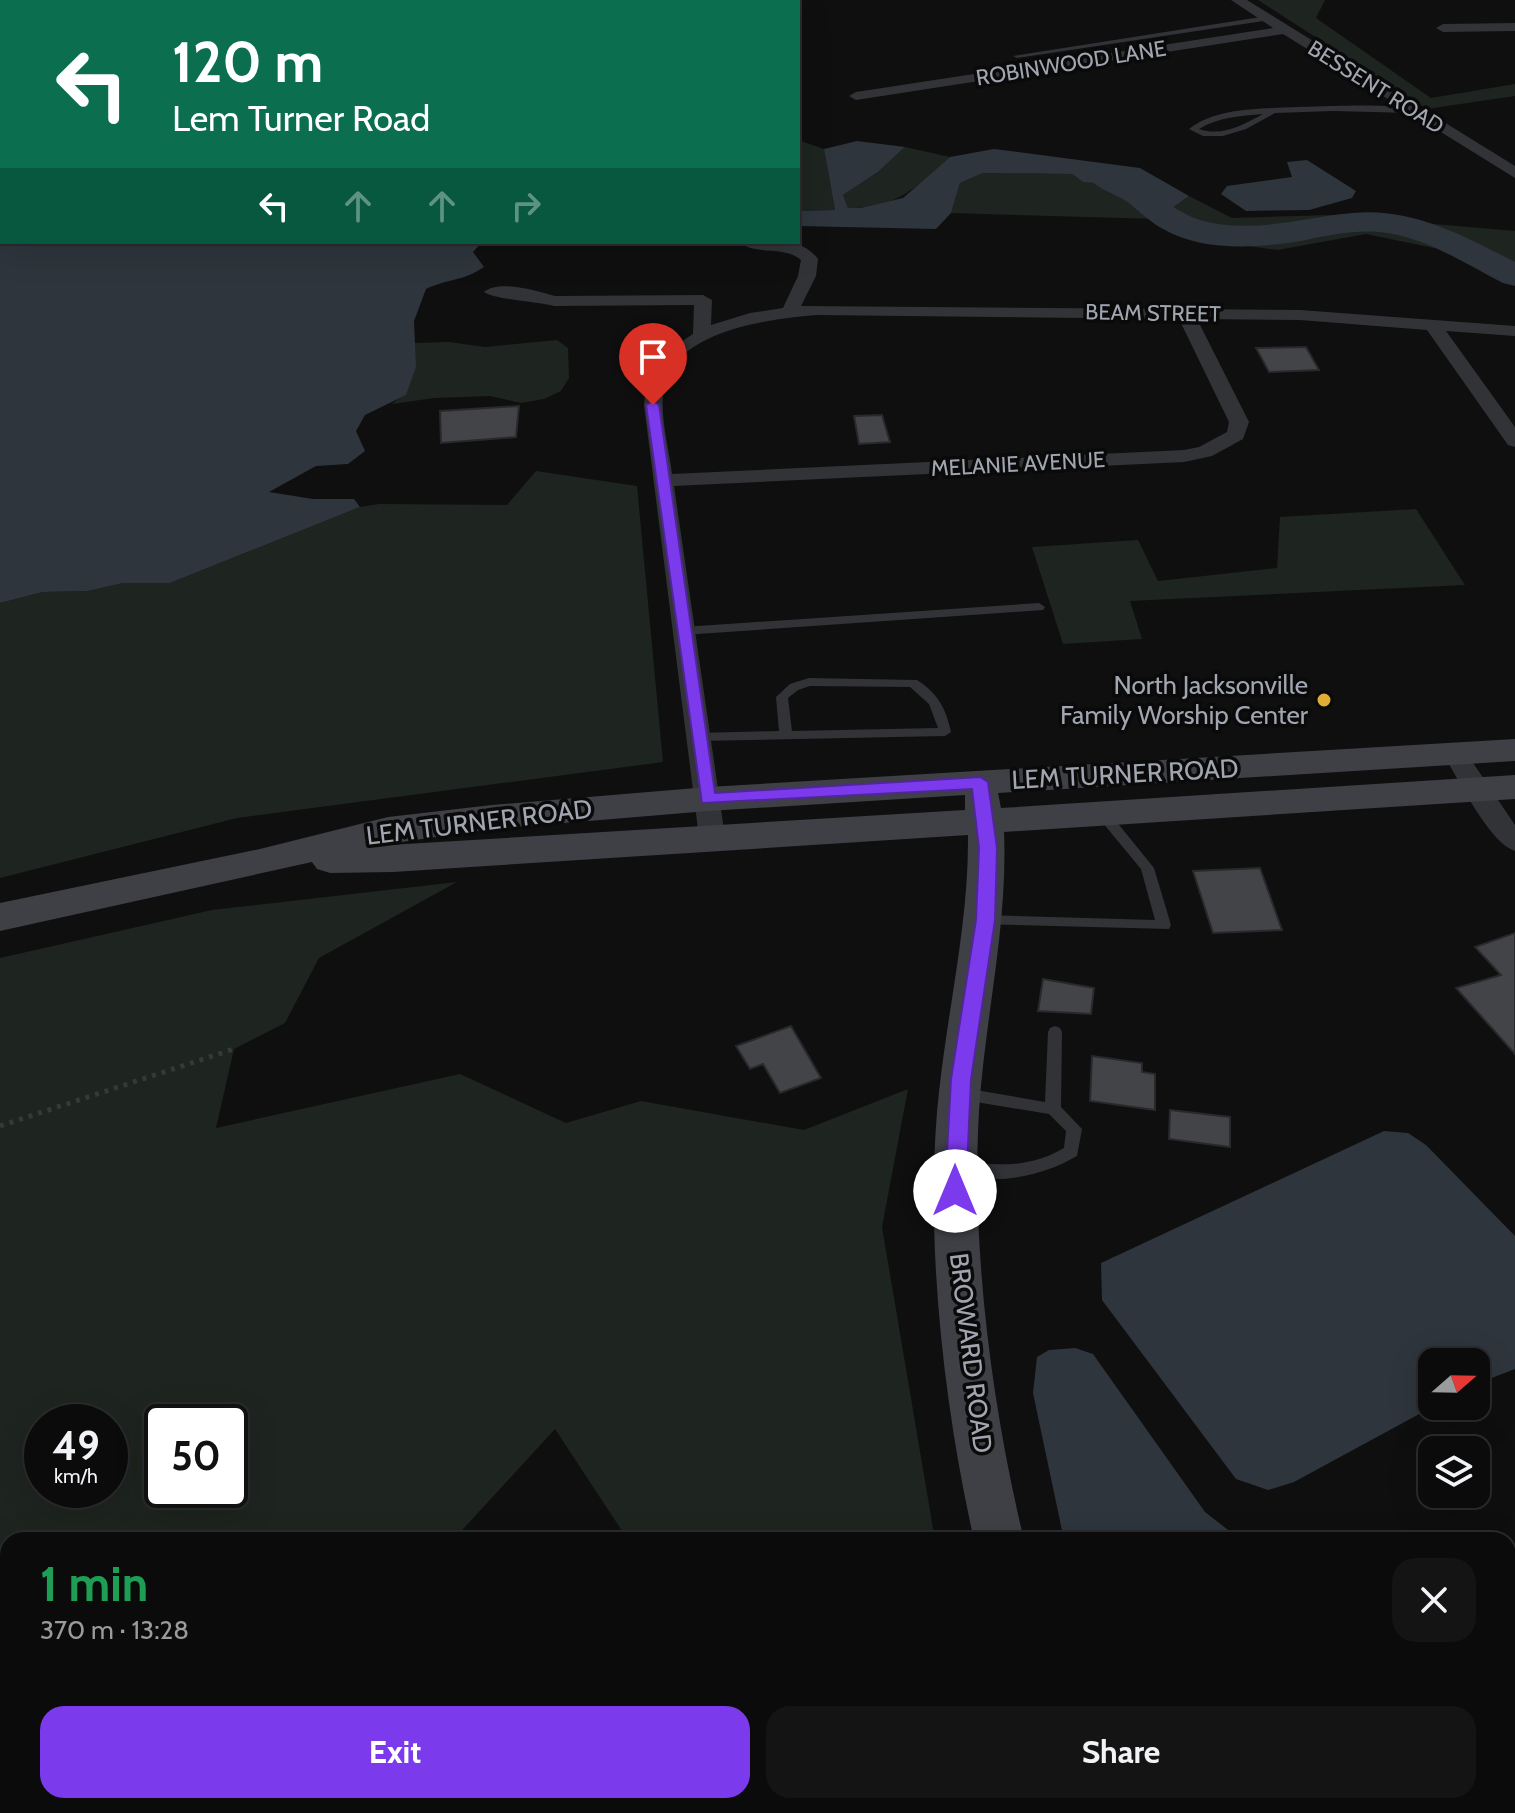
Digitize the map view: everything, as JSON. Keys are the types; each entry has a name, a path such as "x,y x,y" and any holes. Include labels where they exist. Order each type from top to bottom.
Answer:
{"main road":[{"name":"LEM TURNER ROAD","path":"260,862 393,859 712,837 983,801 1515,750"},
{"name":"LEM TURNER ROAD","path":"0,917 260,862 388,830 595,807 708,799 983,801 1102,813 1515,787"},
{"name":"BROWARD ROAD","path":"983,801 986,920 960,1094 955,1167 957,1239 973,1406 997,1532"}],"street":[{"name":"BESSENT ROAD","path":"1238,0 1515,173"},
{"path":"1443,28 1515,27"},
{"name":"ROBINWOOD LANE","path":"856,96 1285,30"},
{"path":"760,244 804,251 810,259 807,276 790,311"},
{"path":"493,292 533,295 554,301 703,300 702,336"},
{"name":"BEAM STREET","path":"712,837 653,406 656,382 670,361 702,336 738,322 790,311 1300,315 1515,331"},
{"name":"MELANIE AVENUE","path":"661,481 1184,456 1205,452 1236,435 1239,422 1185,313"},
{"path":"1433,325 1515,441"},
{"path":"1455,754 1515,842"}],"lane":[{"path":"1017,56 1267,18"},
{"path":"1272,112 1226,134 1206,135 1193,129 1197,123 1211,117 1272,112 1413,111"},
{"path":"683,631 1039,607"},
{"path":"698,737 945,732 940,709 928,691 913,683 809,682 794,687 782,697 786,735"},
{"path":"986,920 1164,925 1147,868 1102,813"},
{"path":"1053,1109 1055,1032"},
{"path":"955,1167 1007,1173 1038,1169 1071,1151 1074,1129 1053,1109 960,1094"}],"path":[{"path":"0,1126 234,1049"}],"shaded area":[{"path":"1258,0 1325,0 1316,18 1431,98 1515,84 1515,96 1427,109"},
{"path":"800,141 824,149 835,210 800,211"},
{"path":"857,141 905,147 878,172 843,195 848,208 903,198 950,157 994,149 1140,168 1189,196 1157,219 1112,185 1083,182 1072,174 983,173 960,183 951,213 936,229 800,226 800,211 835,210 824,149"},
{"path":"905,147 950,157 916,186 893,200 865,208 848,208 843,195 878,172"},
{"path":"1307,160 1356,191 1352,198 1309,210 1246,211 1221,194 1227,186 1292,177 1287,162"},
{"path":"983,173 1072,174 1083,182 1112,185 1157,219 951,213 960,183"},
{"path":"1189,196 1232,218 1330,215 1515,231 1515,281 1505,280 1458,253 1366,234 1278,250 1202,240 1157,219"},
{"path":"0,244 480,244 473,252 484,267 426,289 414,321 416,367 406,395 365,415 356,431 365,451 348,464 316,466 269,492 313,499 354,499 360,507 170,583 123,583 88,591 43,592 0,603"},
{"path":"557,340 568,348 569,378 561,391 544,399 521,403 490,396 434,398 392,404 405,392 412,377 414,343 449,342 485,347"},
{"path":"536,471 637,486 663,762 237,818 0,878 0,603 43,592 88,591 123,583 170,583 360,507 379,504 507,505"},
{"path":"1416,509 1465,585 1130,601 1142,639 1063,644 1032,547 1138,540 1158,581 1277,568 1280,517"},
{"path":"457,882 319,958 285,1023 234,1049 216,1128 460,1074 566,1123 641,1101 804,1130 908,1089 882,1227 934,1532 623,1532 555,1429 460,1532 0,1532 0,958 212,910"},
{"path":"1384,1131 1408,1133 1426,1145 1515,1236 1515,1369 1490,1379 1490,1348 1418,1348 1418,1415 1294,1482 1268,1490 1236,1479 1102,1300 1101,1263"},
{"path":"1075,1348 1093,1354 1205,1512 1231,1532 1062,1532 1033,1393 1037,1357 1049,1350"}],"building":[{"path":"1306,347 1319,370 1269,372 1256,348"},
{"path":"519,406 516,437 441,443 440,411"},
{"path":"882,415 890,442 859,444 854,416"},
{"path":"1260,868 1282,930 1213,933 1193,871"},
{"path":"1515,933 1515,1054 1456,988 1501,975 1475,947"},
{"path":"1043,979 1094,988 1091,1014 1038,1011"},
{"path":"791,1026 821,1078 780,1093 763,1064 750,1069 736,1046"},
{"path":"1092,1056 1142,1063 1142,1072 1155,1074 1155,1110 1090,1101"},
{"path":"1170,1110 1230,1117 1230,1147 1169,1139"}],"waterway":[{"path":"1104,177 1131,189 1175,222 1202,231 1239,237 1356,222 1399,225 1439,237 1515,276"}],"place":[{"name":"North Jacksonville Family Worship Center","path":"1324,700"}],"route":[{"path":"653,405 661,481 708,799 980,782 988,848 986,920 961,1079 955,1191"}]}
